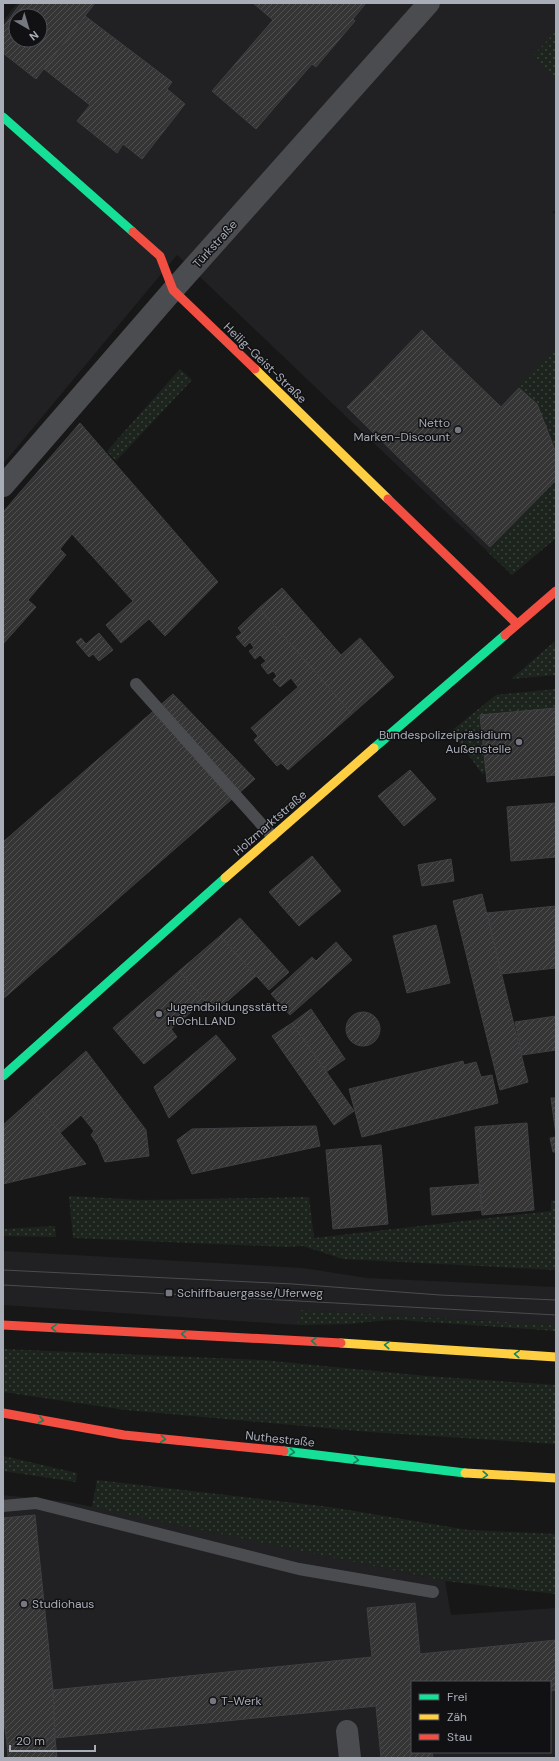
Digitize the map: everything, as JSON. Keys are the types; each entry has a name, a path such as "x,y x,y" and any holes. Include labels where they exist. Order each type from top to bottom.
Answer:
{"main road":[{"name":"Heilig-Geist-Straße","path":"3,117 160,256 173,290 517,624"},
{"name":"Holzmarktstraße","path":"3,1076 272,836 556,591"},
{"path":"3,1325 276,1339 556,1356"},
{"name":"Nuthestraße","path":"3,1413 124,1435 318,1455 470,1474 556,1478"}],"street":[{"name":"Türkstraße","path":"3,486 173,290 429,3"},
{"path":"347,1731 350,1758"}],"lane":[{"path":"136,684 272,836"},
{"path":"3,1506 36,1503 299,1569 433,1592"}],"shaded area":[{"path":"17,3 556,3 556,210 552,212 556,215 556,538 512,575 177,255 3,464 3,21 8,15 8,48 48,48 48,8 13,8"},
{"path":"556,31 556,78 533,56"},
{"path":"556,346 556,453 537,404 517,386"},
{"path":"180,369 192,380 116,461 107,451"},
{"path":"556,480 556,538 512,575 487,551"},
{"path":"554,642 556,650 556,675 511,679"},
{"path":"556,689 556,708 486,768 483,775 451,731 496,695"},
{"path":"69,1196 142,1200 309,1197 314,1238 551,1211 551,1201 556,1200 556,1270 343,1259 303,1246 289,1247 73,1238"},
{"path":"55,1226 56,1237 3,1236 3,1229"},
{"path":"3,1251 303,1268 367,1278 556,1287 556,1325 301,1310 298,1325 3,1305"},
{"path":"300,1310 556,1325 556,1331 400,1320 350,1324 298,1325"},
{"path":"3,1349 262,1360 426,1376 556,1385 556,1444 370,1432 126,1410 3,1392"},
{"path":"3,1456 77,1473 76,1482 3,1471"},
{"path":"97,1480 330,1507 468,1530 556,1534 556,1594 445,1581 92,1507"},
{"path":"3,1495 69,1502 445,1581 451,1615 556,1608 556,1758 3,1758"}],"building":[{"path":"21,3 95,3 36,79 3,53 3,27 8,20 8,48 48,48 48,8 17,8"},
{"path":"253,3 366,3 353,19 355,21 316,67 312,64 256,129 212,91 273,20"},
{"path":"85,16 172,82 167,89 185,104 142,159 123,144 117,153 77,121 90,105 44,69"},
{"path":"422,330 439,347 388,400 371,383"},
{"name":"Netto Marken-Discount","path":"439,347 501,407 519,388 537,404 556,453 556,480 490,547 347,407 371,383 388,400"},
{"path":"80,423 218,582 165,636 149,619 121,643 106,625 133,601 72,534 60,549 66,555 28,600 36,607 3,644 3,512"},
{"path":"282,588 341,655 360,638 394,677 352,714 259,608"},
{"path":"259,608 352,714 288,770 281,763 277,766 254,740 258,736 251,728 298,687 291,678 280,687 273,680 277,676 273,671 268,674 261,665 266,661 260,655 255,659 249,651 254,648 250,642 245,647 236,637 242,633 238,628"},
{"path":"99,633 113,650 99,661 93,654 89,657 76,642 81,638 86,644"},
{"path":"173,694 255,779 3,999 3,842"},
{"name":"Bundespolizeipräsidium Außenstelle","path":"556,708 556,775 487,782 480,715"},
{"path":"410,770 436,799 404,826 378,796"},
{"path":"556,803 556,857 511,861 507,807"},
{"path":"312,856 341,891 299,926 269,892"},
{"path":"451,859 454,881 422,886 418,865"},
{"path":"482,894 528,1082 500,1090 453,901"},
{"path":"556,906 556,968 501,974 487,913"},
{"path":"240,918 289,972 269,990 220,936"},
{"path":"436,925 450,983 407,993 393,936"},
{"path":"220,936 256,976 215,1012 179,971"},
{"path":"336,942 352,960 290,1015 271,994 312,957 316,961"},
{"name":"Jugendbildungsstätte HOchLLAND","path":"179,971 205,1000 171,1029 177,1037 144,1064 113,1028"},
{"path":"311,1009 345,1059 326,1072 292,1023"},
{"path":"360,1012 366,1012 370,1013 377,1019 380,1029 379,1036 373,1043 366,1046 360,1046 356,1045 349,1039 346,1032 346,1026 347,1022 353,1015"},
{"path":"556,1016 556,1050 522,1055 515,1022"},
{"path":"292,1023 354,1111 334,1125 272,1036"},
{"path":"216,1035 236,1059 169,1118 154,1087"},
{"path":"86,1051 146,1130 149,1156 105,1162 98,1145 91,1135 94,1131 81,1115 60,1133 32,1099"},
{"path":"463,1061 464,1065 476,1062 481,1077 492,1075 498,1103 362,1137 349,1089"},
{"path":"551,1098 556,1098 556,1135"},
{"path":"32,1099 86,1164 3,1184 3,1125"},
{"path":"527,1123 534,1210 482,1215 475,1127"},
{"path":"316,1126 320,1146 192,1174 177,1140 192,1129"},
{"path":"556,1137 556,1152 553,1152 550,1138"},
{"path":"381,1145 388,1224 333,1229 326,1150"},
{"path":"480,1184 482,1210 432,1215 430,1188"},
{"name":"Studiohaus","path":"35,1515 53,1690 55,1738 7,1744 3,1714 3,1518"},
{"path":"415,1603 420,1654 556,1640 556,1690 551,1691 551,1681 411,1681 411,1753 432,1753 433,1758 381,1758 376,1706 55,1738 53,1690 372,1657 367,1608"},
{"path":"55,1738 57,1758 8,1758 7,1744"}],"tram line":[{"path":"3,1270 293,1284 440,1295 556,1300"},
{"path":"3,1285 556,1315"}],"traffic: fast":[{"path":"3,117 133,232"},
{"path":"374,748 505,635"},
{"path":"3,1076 225,878"},
{"path":"284,1451 465,1473"}],"traffic: slow":[{"path":"255,369 388,499"},
{"path":"225,878 374,748"},
{"path":"341,1343 556,1357"},
{"path":"465,1473 556,1478"}],"traffic: jam":[{"path":"133,232 160,256 173,290 255,369"},
{"path":"388,499 517,624"},
{"path":"505,635 556,591"},
{"path":"3,1325 341,1343"},
{"path":"3,1413 124,1435 284,1451"}],"place":[{"name":"Netto Marken-Discount","path":"458,430"},
{"name":"Bundespolizeipräsidium Außenstelle","path":"519,742"},
{"name":"Jugendbildungsstätte HOchLLAND","path":"159,1014"},
{"name":"Schiffbauergasse/Uferweg","path":"169,1293"},
{"name":"Studiohaus","path":"24,1604"},
{"name":"T-Werk","path":"213,1701"}]}
